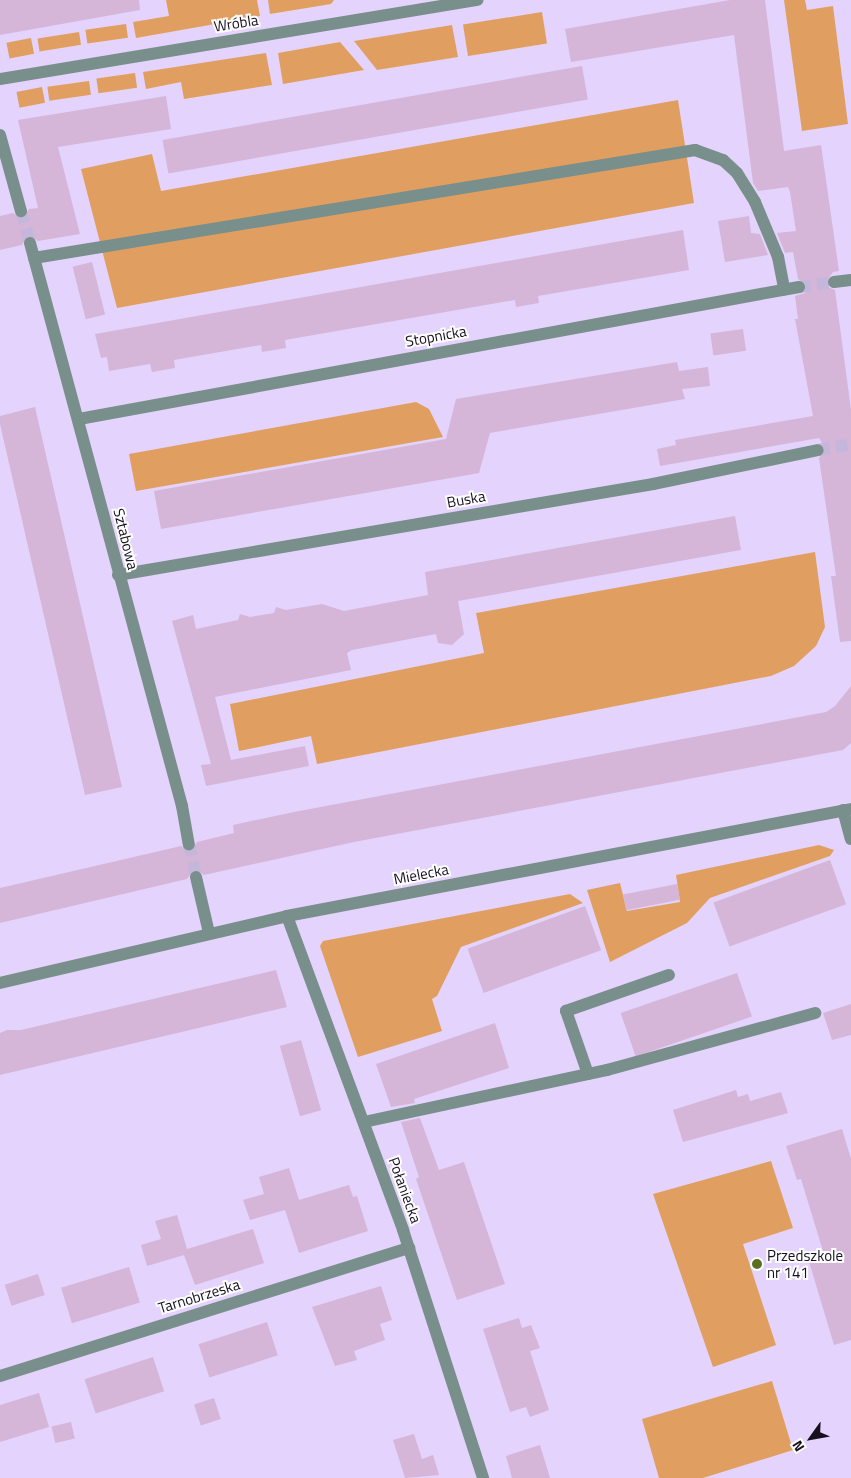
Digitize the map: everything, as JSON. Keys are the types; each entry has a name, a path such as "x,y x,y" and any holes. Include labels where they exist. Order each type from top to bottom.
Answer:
{"street":[{"name":"Wróbla","path":"0,79 478,0"},
{"path":"0,135 4,171 21,211"},
{"path":"34,258 695,150 723,160 737,173 755,202 778,257 784,289"},
{"name":"Sztabowa","path":"30,243 79,418 118,575 182,806 189,844"},
{"path":"834,282 851,280"},
{"name":"Stopnicka","path":"79,418 688,309 799,287"},
{"name":"Buska","path":"118,575 653,484 818,450"},
{"path":"847,809 851,839"},
{"name":"Mielecka","path":"0,983 287,916 847,809"},
{"path":"196,877 209,933"},
{"name":"Połaniecka","path":"287,916 409,1248 483,1478"},
{"path":"588,1074 566,1011 669,976"},
{"path":"364,1122 588,1074 815,1013"},
{"name":"Tarnobrzeska","path":"0,1376 409,1248"}],"shaded area":[{"path":"166,0 257,0 260,16 136,38 133,22 169,16"},
{"path":"268,0 334,0 331,4 270,14"},
{"path":"784,0 805,0 807,10 833,6 848,124 802,131"},
{"path":"542,12 547,44 468,56 463,25"},
{"path":"126,24 128,38 87,44 85,30"},
{"path":"452,25 458,57 377,70 354,41"},
{"path":"79,32 81,45 40,51 38,39"},
{"path":"31,38 34,54 10,58 6,43"},
{"path":"340,42 364,70 283,84 278,53"},
{"path":"266,53 272,85 184,99 181,82 146,89 143,72"},
{"path":"135,73 137,88 98,93 96,78"},
{"path":"89,81 91,95 49,101 47,87"},
{"path":"42,87 45,103 20,108 16,92"},
{"path":"678,100 694,203 117,308 81,169 152,154 161,191"},
{"path":"416,402 429,409 443,437 136,491 129,454"},
{"path":"815,552 825,627 816,646 794,666 771,676 317,764 311,736 239,751 230,704 484,653 476,613"},
{"path":"819,845 834,850 830,856 710,898 687,923 610,962 587,890 620,883 627,911 680,902 676,875"},
{"path":"570,894 583,903 461,947 437,996 432,999 442,1031 358,1057 320,946 323,941"},
{"path":"771,1161 793,1228 743,1244 776,1345 713,1367 653,1194"},
{"path":"772,1381 793,1450 703,1478 659,1478 642,1419"}],"building":[{"path":"0,0 139,0 140,10 0,35"},
{"path":"730,0 765,0 784,151 821,145 839,271 833,272 826,282 828,287 835,290 851,410 851,641 840,642 831,576 836,576 819,458 826,449 819,438 660,466 657,449 676,445 675,440 813,416 795,319 798,319 795,296 805,293 807,285 798,279 793,252 785,253 777,233 796,231 790,192 788,187 758,191 753,183 734,35 571,62 565,29"},
{"path":"582,66 588,99 168,173 162,140"},
{"path":"166,96 171,129 58,147 80,234 38,241 28,235 22,245 0,250 0,216 13,213 23,219 29,209 38,208 18,120"},
{"path":"749,216 751,233 760,234 768,255 725,262 718,221"},
{"path":"683,230 689,270 538,296 539,303 516,307 515,300 285,340 286,348 262,352 261,345 174,360 175,368 152,372 150,364 109,371 107,357 101,358 95,334"},
{"path":"92,262 105,314 86,319 73,267"},
{"path":"743,329 746,351 713,355 710,334"},
{"path":"677,362 679,371 708,367 710,386 682,389 685,399 490,433 479,473 161,529 154,491 446,439 456,399"},
{"path":"35,407 122,787 85,795 0,424 0,416"},
{"path":"735,516 741,550 458,601 464,634 452,645 438,643 436,634 352,650 347,653 351,670 215,697 231,760 305,746 309,766 206,786 201,765 211,764 172,621 193,615 196,629 238,620 240,614 250,617 274,613 276,607 286,610 322,604 344,611 428,595 425,572"},
{"path":"851,686 851,743 843,750 354,842 204,875 195,869 187,879 0,923 0,888 181,846 191,852 197,842 234,833 233,825 294,812 826,712 835,706"},
{"path":"830,860 846,904 730,947 713,902"},
{"path":"677,884 680,900 626,910 623,894"},
{"path":"585,906 601,950 484,993 468,949"},
{"path":"276,970 287,1007 0,1075 0,1033 7,1030 21,1030"},
{"path":"737,973 752,1016 636,1057 621,1013"},
{"path":"851,1004 851,1035 832,1040 823,1013"},
{"path":"495,1023 509,1068 414,1099 415,1103 391,1107 376,1064"},
{"path":"301,1040 321,1110 300,1116 280,1046"},
{"path":"736,1090 738,1097 748,1094 750,1101 781,1092 788,1113 683,1142 673,1110"},
{"path":"420,1118 439,1170 464,1162 505,1284 457,1300 416,1179 419,1177 401,1122"},
{"path":"842,1129 851,1159 851,1340 834,1345 807,1255 823,1251 801,1179 797,1180 786,1146"},
{"path":"289,1168 299,1200 349,1185 353,1197 357,1196 368,1231 299,1253 285,1210 250,1220 243,1200 264,1194 259,1177"},
{"path":"177,1215 187,1249 253,1229 264,1263 195,1285 184,1255 147,1266 141,1245 161,1239 155,1221"},
{"path":"129,1267 140,1302 72,1323 61,1288"},
{"path":"38,1274 45,1295 12,1306 5,1285"},
{"path":"381,1286 392,1320 380,1324 385,1340 354,1351 357,1360 335,1366 312,1307"},
{"path":"519,1318 522,1328 531,1325 540,1348 530,1351 549,1410 530,1417 526,1407 510,1412 483,1329"},
{"path":"267,1322 278,1355 209,1378 199,1344"},
{"path":"153,1357 164,1391 96,1413 85,1379"},
{"path":"39,1393 49,1427 0,1442 0,1405"},
{"path":"214,1398 221,1419 201,1425 194,1404"},
{"path":"71,1422 75,1439 55,1443 52,1426"},
{"path":"414,1434 422,1459 433,1455 439,1475 405,1478 393,1440"},
{"path":"540,1445 550,1478 512,1478 506,1456"}],"tunnel":[{"path":"21,211 30,243"},
{"path":"799,287 834,282"},
{"path":"818,450 851,444"},
{"path":"189,844 196,877"}],"place":[{"name":"Przedszkole nr 141","path":"757,1264"}]}
